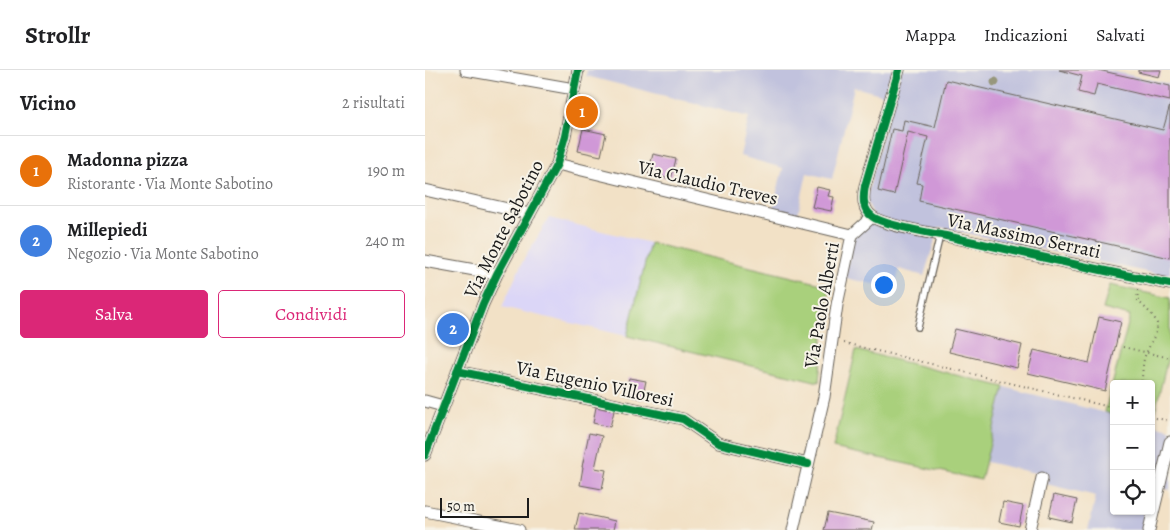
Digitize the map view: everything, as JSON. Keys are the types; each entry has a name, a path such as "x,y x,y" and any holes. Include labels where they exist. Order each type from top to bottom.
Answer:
{"street":[{"path":"466,70 575,88"},
{"name":"Via Monte Sabotino","path":"425,455 483,304 497,274 557,164 565,136 578,70"},
{"path":"872,217 863,202 865,186 899,70"},
{"name":"Via Claudio Treves","path":"557,164 852,235"},
{"path":"425,190 530,214"},
{"name":"Via Massimo Serrati","path":"872,217 885,222 940,235 1170,284"},
{"name":"Via Paolo Alberti","path":"793,530 824,397 837,305 852,235 872,217"},
{"path":"425,261 497,274"},
{"name":"Via Eugenio Villoresi","path":"457,371 683,419 718,443 808,464"},
{"path":"425,401 443,406"},
{"path":"1149,530 1164,492 1170,442"},
{"path":"1030,530 1043,478"},
{"path":"425,511 519,530"}],"lane":[{"path":"918,328 940,235"}],"path":[{"path":"1138,278 1138,301 1153,315 1158,326 1158,332 1144,358 1141,380"},
{"path":"831,340 1110,407"},
{"path":"1123,347 1170,358"},
{"path":"1155,418 1170,421"}],"shaded area":[{"path":"587,70 1107,70 1170,84 1170,277 939,227 924,276 899,269 895,288 844,278 855,232 873,214 866,200 892,97 854,87 832,179 807,173 798,214 773,208 783,168 740,156 749,117 586,76"},
{"path":"549,218 650,243 627,336 502,307 523,261"},
{"path":"1004,387 1110,414 1110,515 1149,515 1145,530 1088,530 1096,496 1046,484 1048,476 986,462"},
{"path":"1155,425 1170,429 1170,490 1156,486 1155,490"}],"green space":[{"path":"650,243 830,286 825,314 819,382 627,336"},
{"path":"1110,285 1170,298 1170,349 1155,412 1155,380 1113,380 1130,316 1103,309"},
{"path":"856,350 1004,387 981,480 833,448"},
{"path":"1110,393 1110,414 1105,412"}],"building":[{"path":"1059,70 1098,70 1170,86 1170,101 1097,84 1094,96 1078,92 1082,76"},
{"path":"1138,70 1161,70 1159,77 1138,72"},
{"path":"946,80 1163,130 1170,105 1170,258 919,201 922,184 917,183 928,137 908,132 894,195 878,191 892,129 902,131 904,120 935,127"},
{"path":"583,129 606,134 601,156 578,151"},
{"path":"653,154 676,159 671,179 648,174"},
{"path":"817,187 830,190 828,196 834,197 831,211 812,207"},
{"path":"1099,317 1121,322 1105,391 1028,373 1034,350 1089,363"},
{"path":"955,329 1022,345 1017,368 949,352"},
{"path":"629,378 646,381 642,399 625,395"},
{"path":"596,407 614,411 610,427 593,423"},
{"path":"589,433 602,436 595,468 606,470 602,489 580,485"},
{"path":"1054,495 1077,500 1072,522 1049,517"},
{"path":"1003,502 1023,506 1019,526 999,522"},
{"path":"579,513 615,521 613,530 575,530"},
{"path":"828,513 874,522 872,530 824,530"}],"cycle path":[{"path":"425,455 483,304 497,274 557,164 565,136 578,70"},
{"path":"899,70 865,186 865,207 869,214 878,220 908,228 1170,284"},
{"path":"457,371 683,419 718,443 808,464"}],"place":[{"name":"Madonna pizza","path":"582,112"},
{"name":"Millepiedi","path":"453,329"}]}
